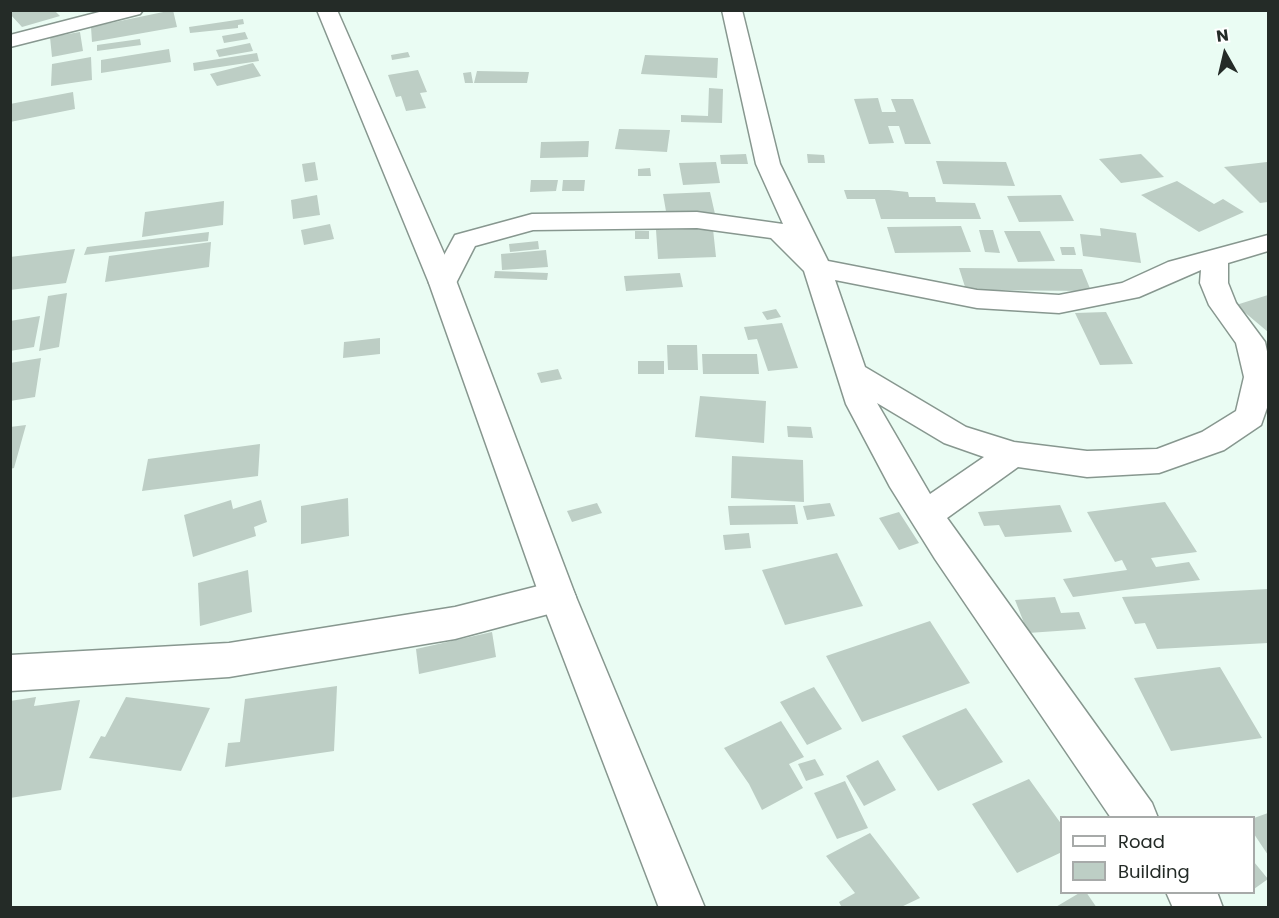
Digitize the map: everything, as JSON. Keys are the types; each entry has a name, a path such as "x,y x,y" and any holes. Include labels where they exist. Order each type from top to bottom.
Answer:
{"street":[{"path":"10,40 133,10"},
{"path":"327,10 443,283 558,597 682,908"},
{"path":"732,10 768,164 817,268 862,404 902,478 948,549 1136,816"},
{"path":"443,283 464,241 532,222 697,220 779,231 817,268 977,299 1059,304 1129,291 1178,268 1269,243"},
{"path":"853,374 955,435 1013,454 1087,464 1159,461 1213,441 1250,417 1259,377 1251,342 1223,305 1214,283 1215,258"},
{"path":"927,514 1013,454"},
{"path":"10,674 228,660 455,623 558,597"},
{"path":"1190,894 1200,908"}],"building":[{"path":"10,10 54,10 60,16 22,27 10,14"},
{"path":"173,10 177,27 92,42 91,27"},
{"path":"243,19 244,24 238,25 238,28 190,33 189,27"},
{"path":"80,32 83,51 52,57 50,37"},
{"path":"245,32 248,39 224,43 222,36"},
{"path":"140,39 141,45 97,51 97,45"},
{"path":"250,43 253,51 219,57 216,50"},
{"path":"169,49 171,62 101,73 101,60"},
{"path":"408,52 410,57 392,60 391,55"},
{"path":"257,53 259,61 194,71 193,63"},
{"path":"645,55 718,58 717,78 641,74"},
{"path":"91,57 92,80 51,86 52,64"},
{"path":"253,63 261,76 217,86 210,74"},
{"path":"418,70 427,92 420,93 426,108 406,111 401,96 396,97 388,75"},
{"path":"477,71 529,72 527,83 474,83"},
{"path":"471,72 473,83 465,83 463,73"},
{"path":"709,88 723,89 722,123 681,122 681,115 708,116"},
{"path":"73,92 75,109 10,122 10,104"},
{"path":"878,98 882,112 896,112 891,99 913,99 931,144 905,144 899,126 888,126 894,143 869,144 854,99"},
{"path":"619,129 670,130 667,152 615,149"},
{"path":"589,141 588,157 540,158 541,142"},
{"path":"746,154 748,164 721,164 720,155"},
{"path":"807,154 824,155 825,163 808,163"},
{"path":"1141,154 1164,177 1121,183 1099,159"},
{"path":"936,161 1006,162 1015,186 943,184"},
{"path":"315,162 318,180 305,182 302,164"},
{"path":"716,162 720,183 683,185 679,163"},
{"path":"1267,162 1268,202 1260,203 1224,167"},
{"path":"650,168 651,176 638,176 638,169"},
{"path":"531,180 558,180 556,191 530,192"},
{"path":"563,180 585,180 584,191 562,191"},
{"path":"1177,181 1214,204 1223,199 1244,212 1199,232 1141,195"},
{"path":"844,190 889,190 908,192 909,197 935,197 936,202 975,203 981,219 881,219 875,199 847,199"},
{"path":"710,192 715,214 667,217 663,194"},
{"path":"317,195 320,215 293,219 291,200"},
{"path":"1061,195 1074,221 1019,222 1007,196"},
{"path":"224,201 223,225 142,237 145,212"},
{"path":"330,224 334,239 304,245 301,230"},
{"path":"961,226 971,252 895,253 887,227"},
{"path":"1100,228 1136,233 1141,263 1083,256 1080,234 1101,236"},
{"path":"713,229 716,257 658,259 656,230"},
{"path":"979,230 993,230 1000,253 985,252"},
{"path":"635,231 649,231 649,239 635,239"},
{"path":"1004,231 1040,231 1055,261 1018,262"},
{"path":"209,232 208,241 84,255 87,247"},
{"path":"538,241 539,249 510,252 509,244"},
{"path":"211,242 209,267 105,282 109,256"},
{"path":"1060,247 1074,247 1076,255 1062,255"},
{"path":"75,249 66,283 10,290 10,257"},
{"path":"546,250 548,267 502,270 501,254"},
{"path":"959,268 1082,269 1091,291 966,290"},
{"path":"495,271 548,273 547,280 494,278"},
{"path":"680,273 683,287 626,291 624,276"},
{"path":"67,293 59,347 39,351 48,296"},
{"path":"1268,295 1268,332 1236,305"},
{"path":"776,309 781,317 767,320 762,312"},
{"path":"1106,312 1133,364 1100,365 1075,313"},
{"path":"40,316 34,347 10,351 10,321"},
{"path":"782,323 798,368 768,371 757,339 748,340 744,327"},
{"path":"380,338 380,354 343,358 344,342"},
{"path":"667,345 697,345 698,370 668,370"},
{"path":"702,354 757,354 759,374 703,374"},
{"path":"41,358 35,397 10,401 10,363"},
{"path":"638,361 664,361 664,374 638,374"},
{"path":"558,369 562,379 541,383 537,373"},
{"path":"700,396 766,401 764,443 695,437"},
{"path":"26,425 14,468 10,469 10,427"},
{"path":"787,426 811,427 813,438 788,437"},
{"path":"260,444 258,476 142,491 148,459"},
{"path":"732,456 803,460 804,502 731,498"},
{"path":"348,498 349,536 301,544 301,506"},
{"path":"231,500 233,509 261,500 267,522 254,527 256,536 193,557 184,515"},
{"path":"1165,502 1197,552 1151,558 1156,567 1189,562 1200,580 1073,597 1063,579 1127,570 1122,560 1115,562 1087,512"},
{"path":"597,503 602,513 572,522 567,511"},
{"path":"830,503 835,516 807,520 803,506"},
{"path":"795,505 798,524 730,525 728,506"},
{"path":"1060,505 1072,532 1005,537 999,525 984,526 978,512"},
{"path":"899,512 919,543 899,550 879,518"},
{"path":"749,533 751,548 725,550 723,535"},
{"path":"837,553 863,606 785,625 762,570"},
{"path":"248,570 252,612 200,626 198,583"},
{"path":"1268,589 1268,643 1157,649 1145,623 1135,624 1122,597"},
{"path":"1055,597 1061,613 1079,612 1086,629 1028,633 1015,600"},
{"path":"930,621 970,683 862,722 826,656"},
{"path":"492,632 496,657 419,674 416,649"},
{"path":"1220,667 1262,738 1171,751 1134,678"},
{"path":"337,686 334,751 225,767 228,743 240,742 245,699"},
{"path":"814,687 842,729 807,745 780,702"},
{"path":"36,697 34,706 80,700 61,790 10,798 10,701"},
{"path":"126,697 210,708 181,771 89,758 101,736 105,737"},
{"path":"966,708 1003,762 938,791 902,736"},
{"path":"781,721 804,757 789,764 803,788 762,810 749,784 724,748"},
{"path":"815,759 824,775 806,781 798,764"},
{"path":"878,760 896,790 864,806 846,776"},
{"path":"1029,779 1060,822 1060,853 1017,873 972,804"},
{"path":"845,781 868,828 837,839 814,793"},
{"path":"1268,813 1268,855 1255,836 1255,818"},
{"path":"870,833 920,898 899,908 842,908 839,902 855,893 826,856"},
{"path":"1255,863 1268,879 1255,888"},
{"path":"1078,894 1087,894 1097,908 1054,908"}]}
